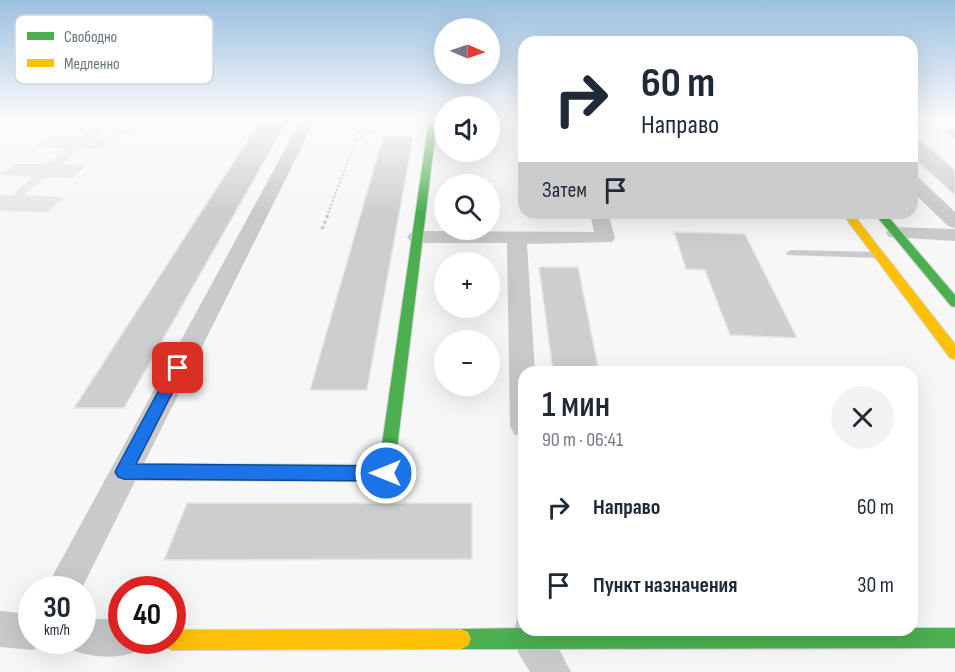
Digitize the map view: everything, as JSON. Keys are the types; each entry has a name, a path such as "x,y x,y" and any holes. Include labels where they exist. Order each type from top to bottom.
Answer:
{"street":[{"path":"69,576 293,151"},
{"path":"124,472 386,473 429,151"},
{"path":"918,187 955,222"},
{"path":"417,237 605,238 600,219"},
{"path":"852,219 955,354"},
{"path":"884,219 955,303"},
{"path":"870,242 955,235"},
{"path":"517,238 522,366"},
{"path":"0,629 18,631"},
{"path":"186,640 518,635"},
{"path":"532,636 552,672"},
{"path":"672,636 955,638"}],"lane":[{"path":"791,253 879,255"}],"path":[{"path":"322,229 352,151"}],"shaded area":[{"path":"62,151 76,151 62,164 87,165 73,178 46,177 24,195 64,197 48,212 0,211 0,195 12,196 33,177 0,175 15,164 47,164"}],"building":[{"path":"241,151 270,151 124,408 74,408"},
{"path":"379,151 410,151 367,390 310,390"},
{"path":"918,151 933,151 955,170 955,195 918,161"},
{"path":"674,232 745,234 797,338 730,335 705,270 686,269"},
{"path":"539,267 578,267 598,366 552,366"},
{"path":"187,503 472,503 472,559 164,560"}],"traffic: fast":[{"path":"124,472 386,473 429,151"},
{"path":"884,219 955,303"},
{"path":"461,639 955,638"}],"traffic: slow":[{"path":"852,219 955,354"},
{"path":"186,640 461,639"}],"route":[{"path":"178,368 124,472 386,473"}]}
